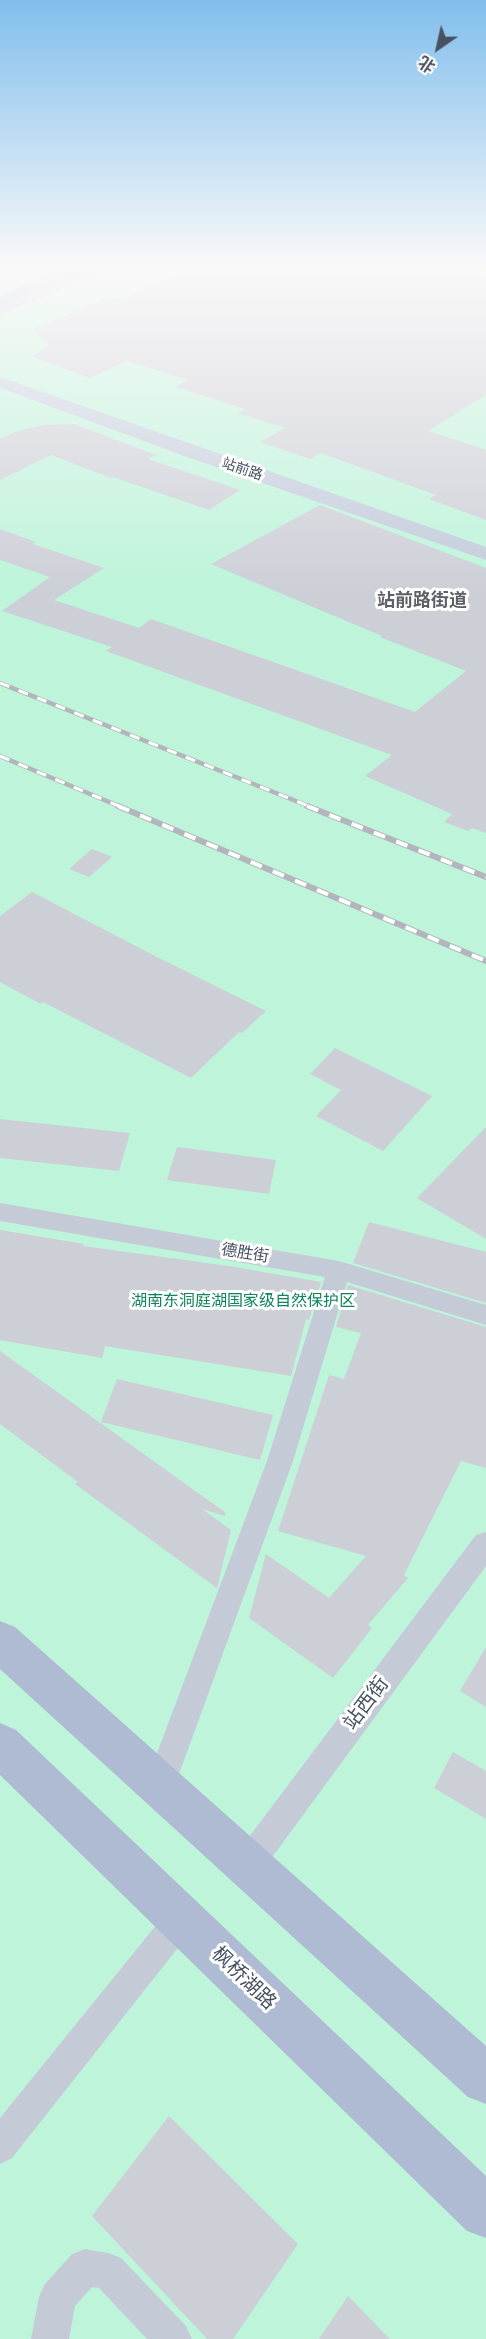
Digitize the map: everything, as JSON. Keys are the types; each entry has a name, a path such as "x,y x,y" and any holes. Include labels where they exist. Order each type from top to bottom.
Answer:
{"main road":[{"name":"站前路","path":"3,373 486,543"},
{"name":"站前路","path":"0,382 197,454 486,554"},
{"path":"0,1641 486,2079"},
{"name":"枫桥湖路","path":"0,1746 486,2212"}],"street":[{"name":"德胜街","path":"0,1212 339,1270 486,1315"},
{"path":"160,1785 280,1461 339,1270"},
{"name":"站西街","path":"248,1864 486,1544"},
{"path":"0,2146 181,1919"},
{"path":"50,2339 58,2297 85,2267 108,2271 173,2339"}],"green space":[{"name":"湖南东洞庭湖国家级自然保护区","path":"0,373 486,373 486,2339 0,2339"}],"building":[{"path":"77,373 101,373 90,378"},
{"path":"166,373 486,373 486,395 428,431 486,450 486,520 429,499 436,495 321,453 310,459 260,442 285,428 238,413 245,409 175,387 188,380"},
{"path":"74,424 156,455 148,459 240,490 209,510 111,478 51,455 0,480 0,439 17,431 44,425"},
{"path":"320,505 486,568 486,833 472,828 468,831 444,822 452,814 365,776 392,755 106,651 112,647 2,611 50,577 0,560 0,529 36,542 33,544 104,568 54,600 139,628 151,619 415,712 466,671 380,637 382,636 211,564"},
{"path":"92,849 112,857 89,877 69,869"},
{"path":"32,892 266,1011 242,1033 239,1032 191,1078 43,1002 41,1004 0,982 0,916"},
{"path":"335,1048 432,1096 383,1151 316,1116 341,1090 310,1074"},
{"path":"0,1119 130,1133 119,1171 0,1158"},
{"path":"486,1127 486,1239 417,1198"},
{"path":"177,1147 276,1160 269,1194 167,1180"},
{"path":"369,1222 486,1252 486,1303 353,1263"},
{"path":"0,1230 84,1244 83,1246 229,1266 321,1282 309,1320 306,1319 291,1376 105,1346 102,1358 0,1340"},
{"path":"348,1285 486,1327 486,1468 461,1461 404,1575 408,1578 368,1625 372,1628 333,1678 249,1618 266,1554 329,1598 366,1556 278,1531 329,1375 344,1379 361,1333 336,1327"},
{"path":"0,1351 226,1513 225,1516 202,1509 231,1530 217,1588 75,1484 78,1482 0,1424"},
{"path":"117,1379 273,1415 260,1460 101,1422"},
{"path":"486,1647 486,1707 460,1691"},
{"path":"453,1752 486,1771 486,1819 434,1788"},
{"path":"169,2116 298,2244 233,2339 207,2339 92,2216"},
{"path":"348,2296 390,2339 319,2339"}],"railway":[{"path":"0,683 311,807"},
{"path":"0,756 121,807"},
{"path":"118,806 486,961"},
{"path":"307,806 486,877"}],"district":[{"name":"站前路街道","path":"422,601"}]}
